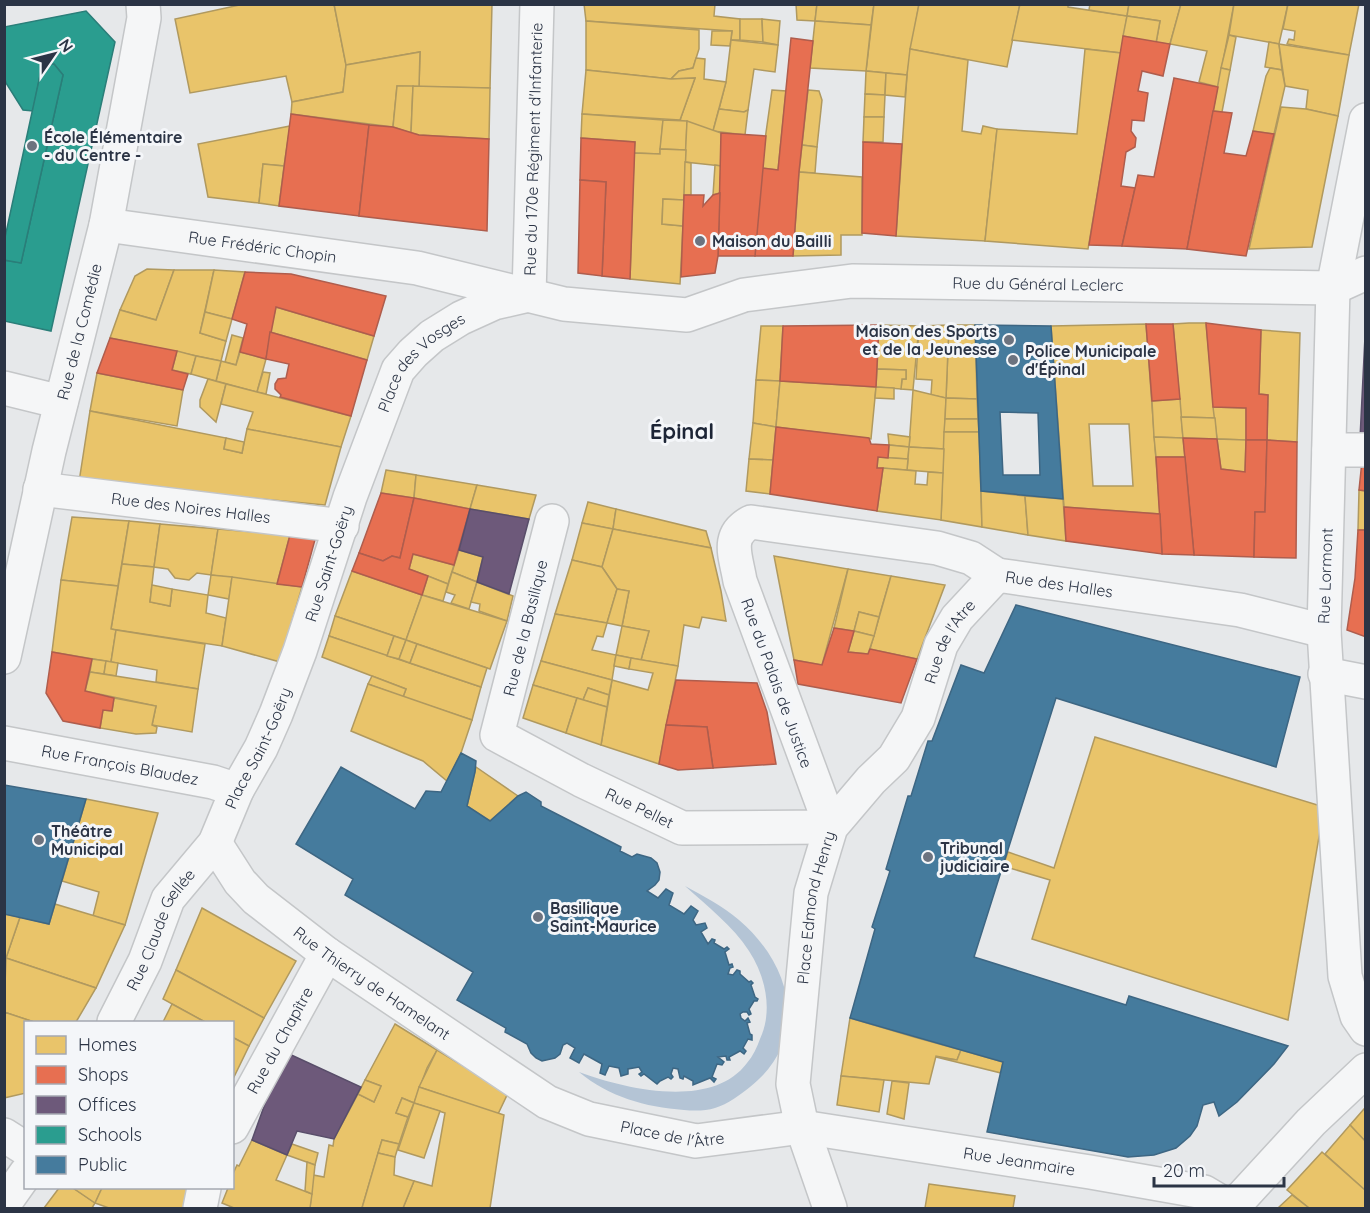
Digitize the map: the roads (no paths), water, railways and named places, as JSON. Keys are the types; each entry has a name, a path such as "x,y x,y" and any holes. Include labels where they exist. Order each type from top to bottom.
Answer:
{"street":[{"name":"Rue de la Comédie","path":"4,657 40,489 106,225 144,18 143,4"},
{"name":"Rue du 170e Régiment d'Infanterie","path":"530,295 537,4"},
{"name":"Rue Lormont","path":"1365,120 1333,288 1324,631 1345,976 1357,1016 1365,1029"},
{"name":"Rue Frédéric Chopin","path":"106,225 417,268"},
{"name":"Place des Vosges","path":"417,268 564,304 687,315 744,295"},
{"path":"1333,288 1365,273"},
{"name":"Rue du Général Leclerc","path":"744,295 852,281 1333,288"},
{"name":"Place des Vosges","path":"358,476 398,370 413,352 432,336 461,318 494,303 530,295"},
{"path":"4,388 62,402"},
{"path":"1329,450 1365,450"},
{"name":"Rue Saint-Goëry","path":"300,651 358,476"},
{"name":"Rue des Noires Halles","path":"40,489 342,526"},
{"name":"Rue de la Basilique","path":"497,735 552,521"},
{"name":"Rue des Halles","path":"735,536 741,527 751,522 937,548 971,558 997,575 1240,610 1324,631"},
{"name":"Rue du Palais de Justice","path":"735,536 734,547 740,580 831,827"},
{"name":"Rue de l'Atre","path":"918,718 941,645 957,618 997,575"},
{"name":"Place Saint-Goëry","path":"215,843 237,790 272,723 300,651"},
{"path":"1325,674 1365,682"},
{"name":"Place Edmond Henry","path":"830,1209 802,1127 792,1084 811,893 831,827 894,758 918,718"},
{"name":"Rue Pellet","path":"497,735 581,780 682,828 831,827"},
{"name":"Rue François Blaudez","path":"4,743 203,780 237,790"},
{"name":"Rue Thierry de Hamelant","path":"215,843 240,882 256,899 327,954 547,1102"},
{"name":"Rue Claude Gellée","path":"115,1021 144,961 168,899 215,843"},
{"name":"Rue du Chapître","path":"234,1123 327,954"},
{"path":"1231,1209 1311,1122 1365,1070"},
{"name":"Place de l'Âtre","path":"547,1102 589,1119 696,1141 802,1127"},
{"name":"Rue Jeanmaire","path":"802,1127 1204,1192 1231,1209"},
{"path":"4,1136 24,1148"},
{"path":"4,1204 24,1176"},
{"path":"200,1209 204,1189"}],"water":[{"path":"685,886 726,910 757,938 772,958 782,980 787,1002 787,1025 781,1047 769,1068 734,1099 711,1109 692,1111 670,1109 628,1099 603,1088 579,1072 643,1089 667,1092 691,1091 712,1087 732,1078 753,1054 764,1028 767,1006 760,972 749,951 735,933"}],"place":[{"name":"École Élémentaire - du Centre -","path":"32,146"},
{"name":"Maison du Bailli","path":"700,241"},
{"name":"Maison des Sports et de la Jeunesse","path":"1009,340"},
{"name":"Police Municipale d'Épinal","path":"1013,360"},
{"name":"Théâtre Municipal","path":"39,840"},
{"name":"Tribunal judiciaire","path":"928,857"},
{"name":"Basilique Saint-Maurice","path":"538,917"}],"district":[{"name":"Épinal","path":"682,431"}]}
